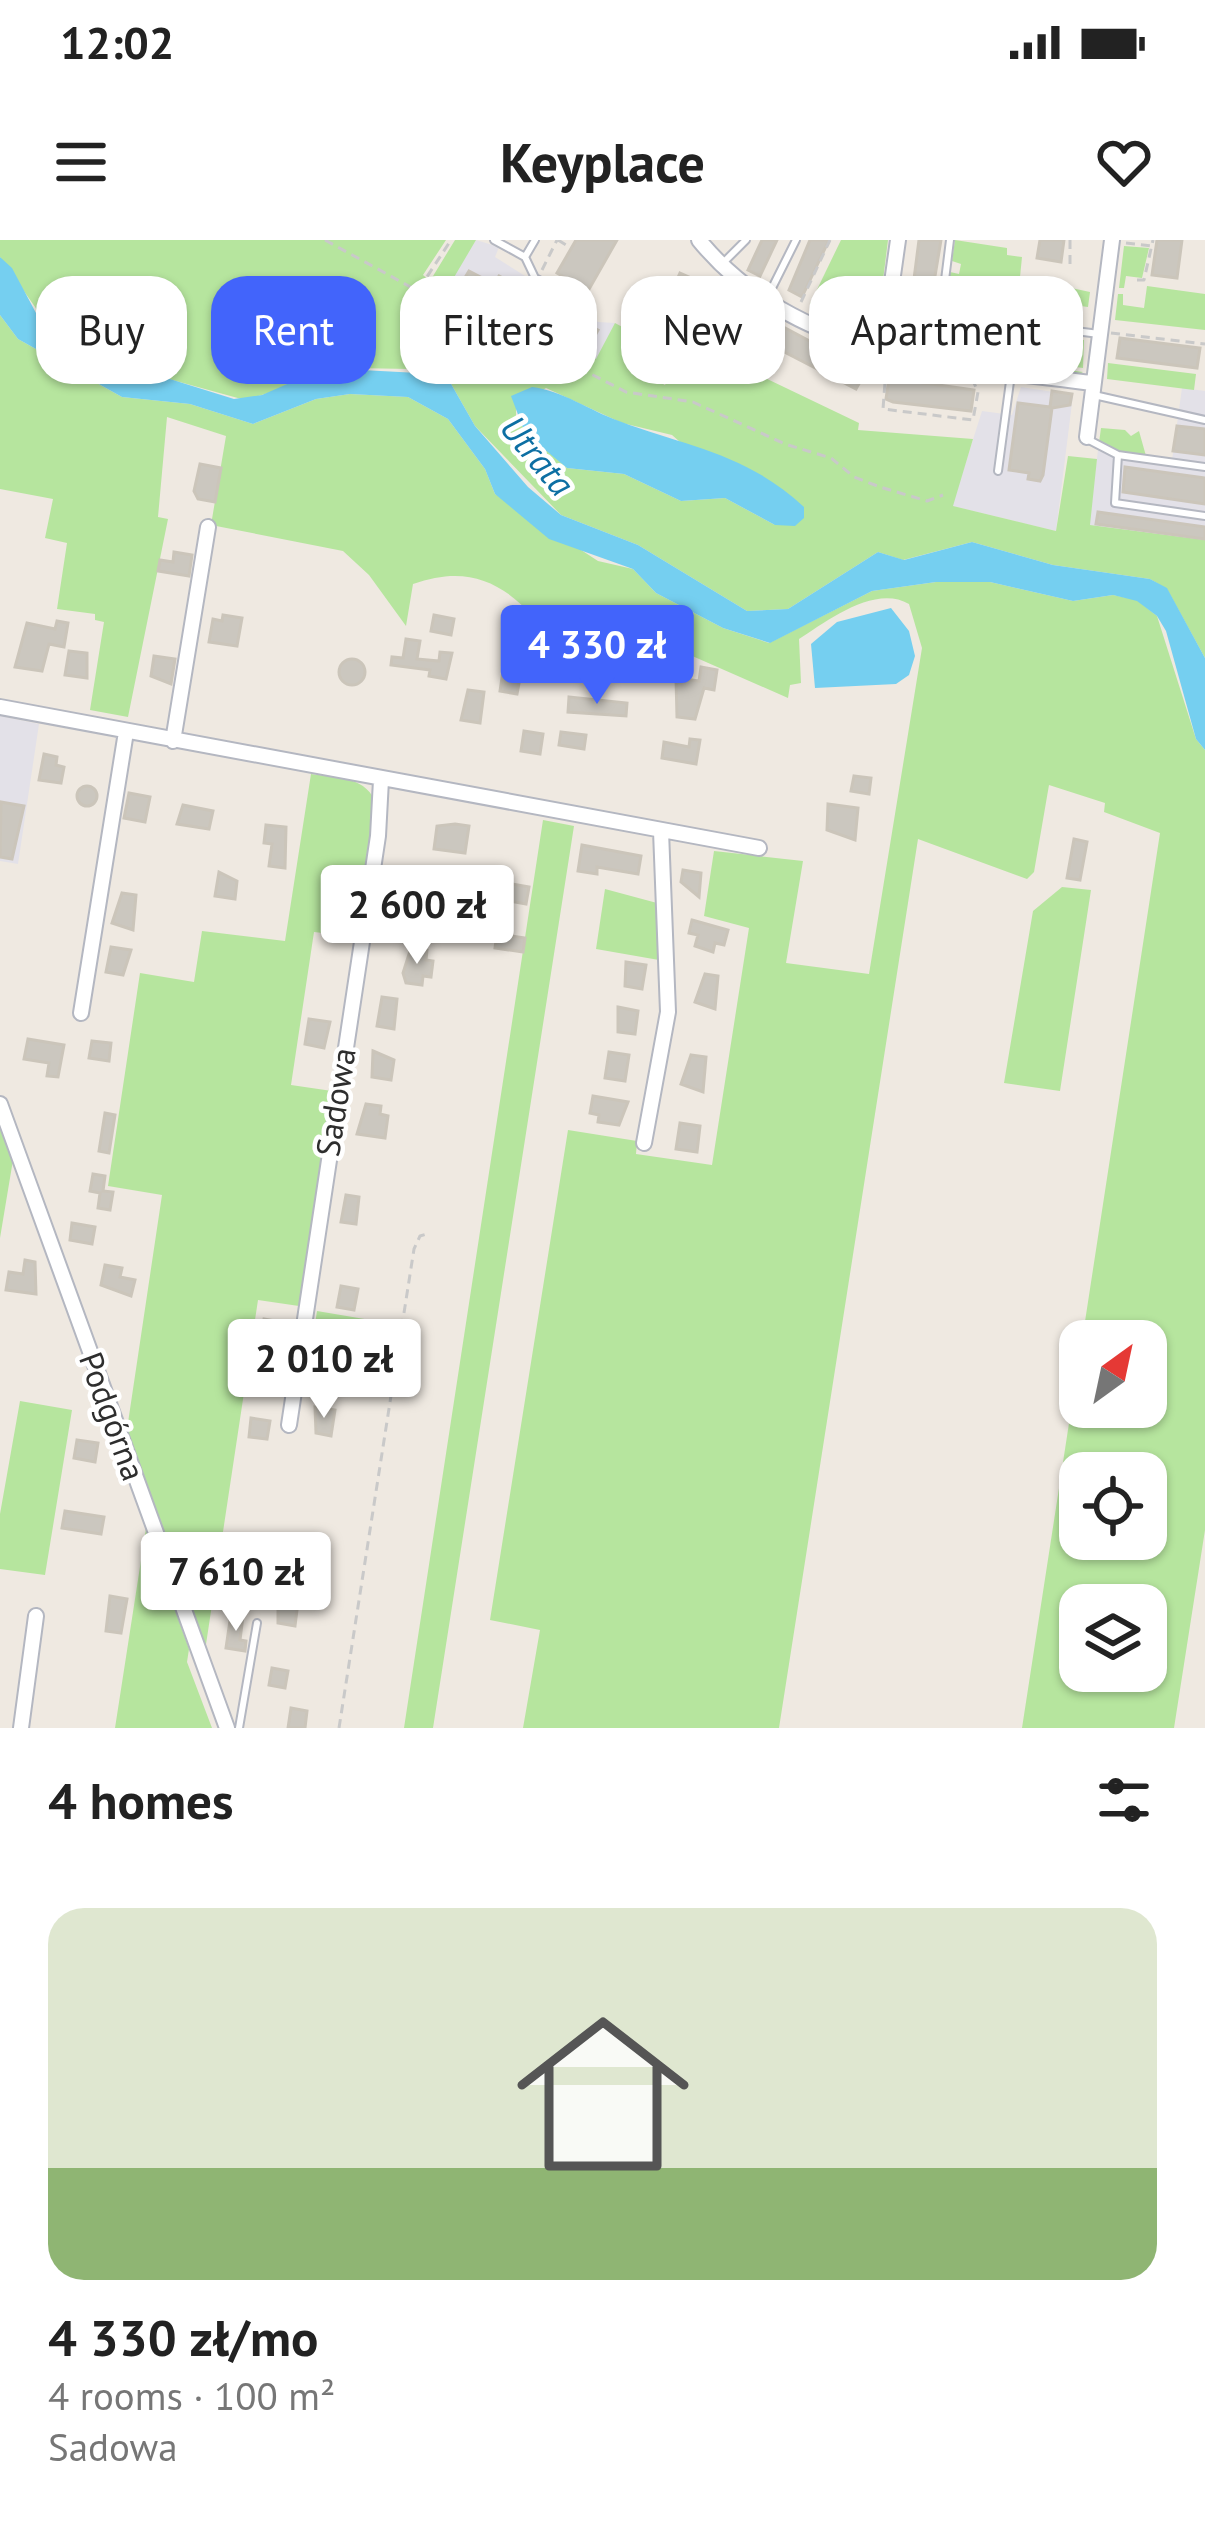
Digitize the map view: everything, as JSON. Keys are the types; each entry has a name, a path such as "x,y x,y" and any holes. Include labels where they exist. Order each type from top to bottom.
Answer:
{"street":[{"path":"699,240 734,276"},
{"path":"893,276 898,240"},
{"path":"1088,436 1117,241"},
{"path":"785,309 809,321"},
{"path":"1068,384 1092,389"},
{"path":"173,741 208,527"},
{"path":"0,707 759,848"},
{"path":"81,1013 126,732"},
{"name":"Sadowa","path":"289,1425 378,836 381,780"},
{"path":"644,1143 668,1012 661,831"},
{"name":"Podgórna","path":"0,1103 227,1728"},
{"path":"21,1728 36,1616"}],"lane":[{"path":"494,240 525,257 535,276"},
{"path":"525,257 535,240"},
{"path":"719,265 746,240"},
{"path":"778,276 796,240"},
{"path":"946,276 950,240"},
{"path":"1083,332 1104,333"},
{"path":"998,471 1009,384"},
{"path":"1092,389 1205,420"},
{"path":"1088,436 1095,447 1118,455 1205,467"},
{"path":"1118,455 1115,502 1205,516"},
{"path":"295,1378 326,1384"},
{"path":"239,1728 257,1623"}],"path":[{"path":"325,240 400,281"},
{"path":"428,276 451,240"},
{"path":"552,276 541,269 557,240 572,248"},
{"path":"795,314 830,240"},
{"path":"1070,240 1070,266"},
{"path":"1117,241 1153,244 1144,280 1137,280"},
{"path":"1104,333 1205,344"},
{"path":"597,377 626,392 693,402 785,444 831,458 854,477 880,487 928,502 943,495"},
{"path":"884,384 883,409 973,421 978,392 974,384"},
{"path":"339,1728 414,1249 420,1236 430,1233"}],"shaded area":[{"path":"476,240 499,247 495,257 525,276 454,276"},
{"path":"597,321 615,323 597,360"},
{"path":"1021,387 1073,395 1056,531 952,506 982,411 1012,415"},
{"path":"1182,388 1205,391 1205,540 1089,525 1098,450 1172,460"},
{"path":"0,716 39,724 18,864 0,861"}],"green space":[{"path":"0,240 446,240 424,276 400,276 400,369 376,368 376,276 211,276 211,384 299,384 245,400 187,384 187,276 36,276 36,308 0,257"},
{"path":"455,240 476,240 455,276 433,276"},
{"path":"841,240 888,240 884,276 824,276"},
{"path":"955,240 1007,248 1007,255 1022,257 1020,276 950,276 950,272 959,274 961,264 952,261"},
{"path":"1124,246 1149,248 1142,278 1126,276 1124,288 1119,288"},
{"path":"1147,286 1205,294 1205,330 1115,320 1118,294 1123,294 1123,305 1144,308"},
{"path":"1083,290 1090,292 1088,307 1083,306"},
{"path":"0,315 18,339 36,349 36,384 99,384 122,397 190,404 253,424 316,399 350,394 408,397 448,419 485,469 495,494 598,561 633,569 656,593 723,628 769,643 872,591 936,582 990,582 1073,601 1113,595 1137,600 1157,616 1196,739 1205,750 1205,1530 1174,1728 1022,1728 1059,1488 1059,1560 1167,1560 1167,1452 1065,1452 1068,1428 1167,1428 1167,1320 1085,1320 1160,833 1104,812 1105,803 1049,785 1034,872 1027,879 918,839 779,1728 523,1728 540,1630 490,1620 568,1130 637,1141 636,1154 712,1165 749,928 704,916 714,851 803,861 786,963 869,974 922,648 909,604 881,598 867,602 799,639 801,683 790,685 788,698 608,619 600,666 532,654 538,622 511,596 482,580 450,576 413,584 406,626 369,575 343,551 211,525 226,436 167,417 158,517 168,519 128,717 90,710 104,622 95,620 95,614 57,609 67,543 45,538 53,499 0,489"},
{"path":"615,323 621,326 621,384 778,384 859,423 858,430 973,439 953,506 1056,531 1068,456 1097,459 1090,525 1205,540 1205,658 1167,589 1150,579 1053,565 972,542 903,560 878,552 788,609 747,611 638,545 561,515 475,426 451,384 597,384 597,357","holes":["546,388 622,423 672,435 775,525 725,498 681,501 624,474 567,468 516,420 516,406"]},
{"path":"1108,363 1196,374 1194,390 1107,379"},
{"path":"1101,428 1125,430 1131,436 1139,431 1146,456 1098,450"},
{"path":"311,774 359,784 377,806 356,937 314,932 291,1085 332,1091 299,1306 258,1300 205,1651 126,1436 162,1195 108,1186 140,973 194,982 202,931 285,941"},
{"path":"543,820 574,826 433,1728 404,1728"},
{"path":"1062,887 1091,890 1060,1091 1004,1083 1033,911"},
{"path":"605,889 657,903 659,960 596,949"},
{"path":"0,1120 13,1160 0,1238"},
{"path":"317,1311 394,1324 388,1363 311,1350"},
{"path":"20,1401 72,1410 45,1575 0,1569 0,1514"},
{"path":"146,1528 189,1649 187,1662 212,1728 115,1728"}],"water":[{"path":"0,257 12,268 36,313 36,349 18,339 0,315"},
{"path":"376,371 400,372 400,384 451,384 475,426 528,487 561,515 638,545 747,611 788,609 878,552 904,560 972,542 1053,565 1150,579 1167,588 1205,658 1205,750 1196,739 1166,631 1157,616 1137,601 1113,595 1073,601 990,582 936,582 872,591 770,643 723,628 656,593 633,569 549,539 495,494 485,469 448,419 408,397 350,394 316,399 253,424 190,404 122,397 99,384 186,384 234,399 262,395 287,384 376,384"},
{"path":"532,387 738,463 804,507 804,518 795,526 775,525 725,498 681,501 624,474 567,468 525,433 511,396"},
{"path":"891,608 909,631 915,656 909,675 896,684 815,688 811,644 837,622"}],"building":[{"path":"576,240 617,240 597,276 557,273"},
{"path":"762,240 777,240 760,276 748,270"},
{"path":"810,240 829,240 802,297 789,290"},
{"path":"919,240 941,240 935,276 914,276"},
{"path":"1040,240 1064,240 1061,262 1037,258"},
{"path":"1157,240 1182,240 1177,278 1152,275"},
{"path":"785,328 809,341 809,365 785,352"},
{"path":"1120,338 1200,348 1197,368 1117,358"},
{"path":"888,384 974,390 971,411 886,399"},
{"path":"1052,391 1072,394 1070,405 1052,408 1043,475 1040,481 1028,479 1029,473 1009,470 1018,403 1050,407"},
{"path":"1177,426 1205,429 1205,455 1173,451"},
{"path":"200,464 221,468 215,502 198,499 194,491"},
{"path":"1125,467 1205,478 1205,504 1123,492"},
{"path":"1098,512 1205,527 1205,539 1096,524"},
{"path":"174,552 192,555 189,576 158,571 160,560 173,562"},
{"path":"223,615 242,618 237,646 209,642 213,619 222,621"},
{"path":"434,615 454,619 451,635 431,631"},
{"path":"57,621 68,623 64,647 49,644 42,671 15,667 27,623 55,629"},
{"path":"406,639 420,641 417,659 439,661 440,652 452,653 446,679 429,676 430,670 391,665 392,657 403,658"},
{"path":"507,642 534,646 532,656 505,652"},
{"path":"69,651 87,653 87,678 65,675"},
{"path":"154,656 175,659 171,684 151,676"},
{"path":"352,659 365,672 352,685 339,672"},
{"path":"701,667 717,670 714,690 704,688 695,719 677,717 676,678 699,681"},
{"path":"503,671 520,678 517,694 500,691"},
{"path":"468,690 484,692 480,723 461,720"},
{"path":"569,697 627,703 626,716 568,712"},
{"path":"524,731 543,734 540,754 521,751"},
{"path":"561,732 586,735 584,749 559,745"},
{"path":"690,739 700,740 696,764 662,758 664,742 689,747"},
{"path":"44,754 57,757 56,765 64,767 61,783 39,780"},
{"path":"854,776 871,778 869,794 851,791"},
{"path":"87,786 97,796 87,806 77,796"},
{"path":"129,793 150,797 145,822 124,818"},
{"path":"1,802 24,806 12,859 0,857"},
{"path":"828,804 858,808 855,840 827,830"},
{"path":"183,805 213,811 209,829 177,824"},
{"path":"266,825 286,827 285,868 269,866 272,844 264,843"},
{"path":"437,826 469,826 465,853 434,849"},
{"path":"1074,839 1087,842 1080,880 1067,878"},
{"path":"582,845 641,856 638,874 597,867 597,874 578,871"},
{"path":"683,870 701,873 699,897 681,882"},
{"path":"219,872 237,881 235,899 215,896"},
{"path":"512,884 529,887 526,904 509,901"},
{"path":"467,887 484,890 480,911 473,910 471,920 460,918"},
{"path":"122,893 136,895 133,930 112,923"},
{"path":"692,920 728,930 724,945 715,943 713,952 695,946 698,935 689,933"},
{"path":"497,934 525,938 523,952 495,948"},
{"path":"111,947 131,950 123,975 106,972"},
{"path":"411,948 427,950 426,960 433,961 431,977 423,976 422,985 406,983 403,973"},
{"path":"626,962 646,965 642,989 625,986"},
{"path":"705,974 718,976 715,1009 695,1002"},
{"path":"382,997 397,999 394,1029 377,1026"},
{"path":"618,1007 638,1011 635,1034 618,1032"},
{"path":"309,1019 330,1022 324,1048 305,1044"},
{"path":"28,1039 64,1045 58,1077 47,1076 49,1063 24,1059"},
{"path":"92,1041 111,1043 109,1061 89,1058"},
{"path":"373,1051 394,1060 391,1080 372,1077"},
{"path":"609,1052 629,1055 625,1081 605,1078"},
{"path":"691,1055 706,1057 703,1092 681,1084"},
{"path":"593,1096 628,1102 619,1125 598,1122 599,1115 590,1113"},
{"path":"366,1104 381,1106 380,1114 388,1116 385,1138 357,1134"},
{"path":"105,1113 115,1115 109,1153 99,1151"},
{"path":"680,1123 700,1126 697,1152 676,1149"},
{"path":"93,1174 105,1176 103,1191 113,1192 110,1210 98,1208 100,1193 90,1191"},
{"path":"346,1195 359,1197 356,1224 341,1222"},
{"path":"72,1223 95,1227 92,1244 70,1240"},
{"path":"25,1260 35,1262 36,1294 6,1290 9,1272 23,1274"},
{"path":"105,1265 122,1268 120,1277 135,1280 131,1296 101,1285"},
{"path":"341,1286 358,1289 354,1310 337,1307"},
{"path":"264,1319 275,1321 274,1331 289,1333 286,1352 259,1347"},
{"path":"315,1407 335,1410 331,1436 316,1433"},
{"path":"251,1418 270,1421 267,1439 249,1437"},
{"path":"77,1440 98,1443 95,1462 74,1458"},
{"path":"65,1511 104,1517 101,1534 62,1528"},
{"path":"278,1595 298,1602 295,1626 278,1623"},
{"path":"110,1596 127,1599 121,1633 106,1631"},
{"path":"231,1614 243,1616 240,1640 246,1641 245,1651 226,1648"},
{"path":"272,1668 288,1671 285,1688 269,1685"},
{"path":"291,1708 307,1711 305,1728 288,1728"}],"water label":[{"name":"Utrata","path":"538,455"}]}
